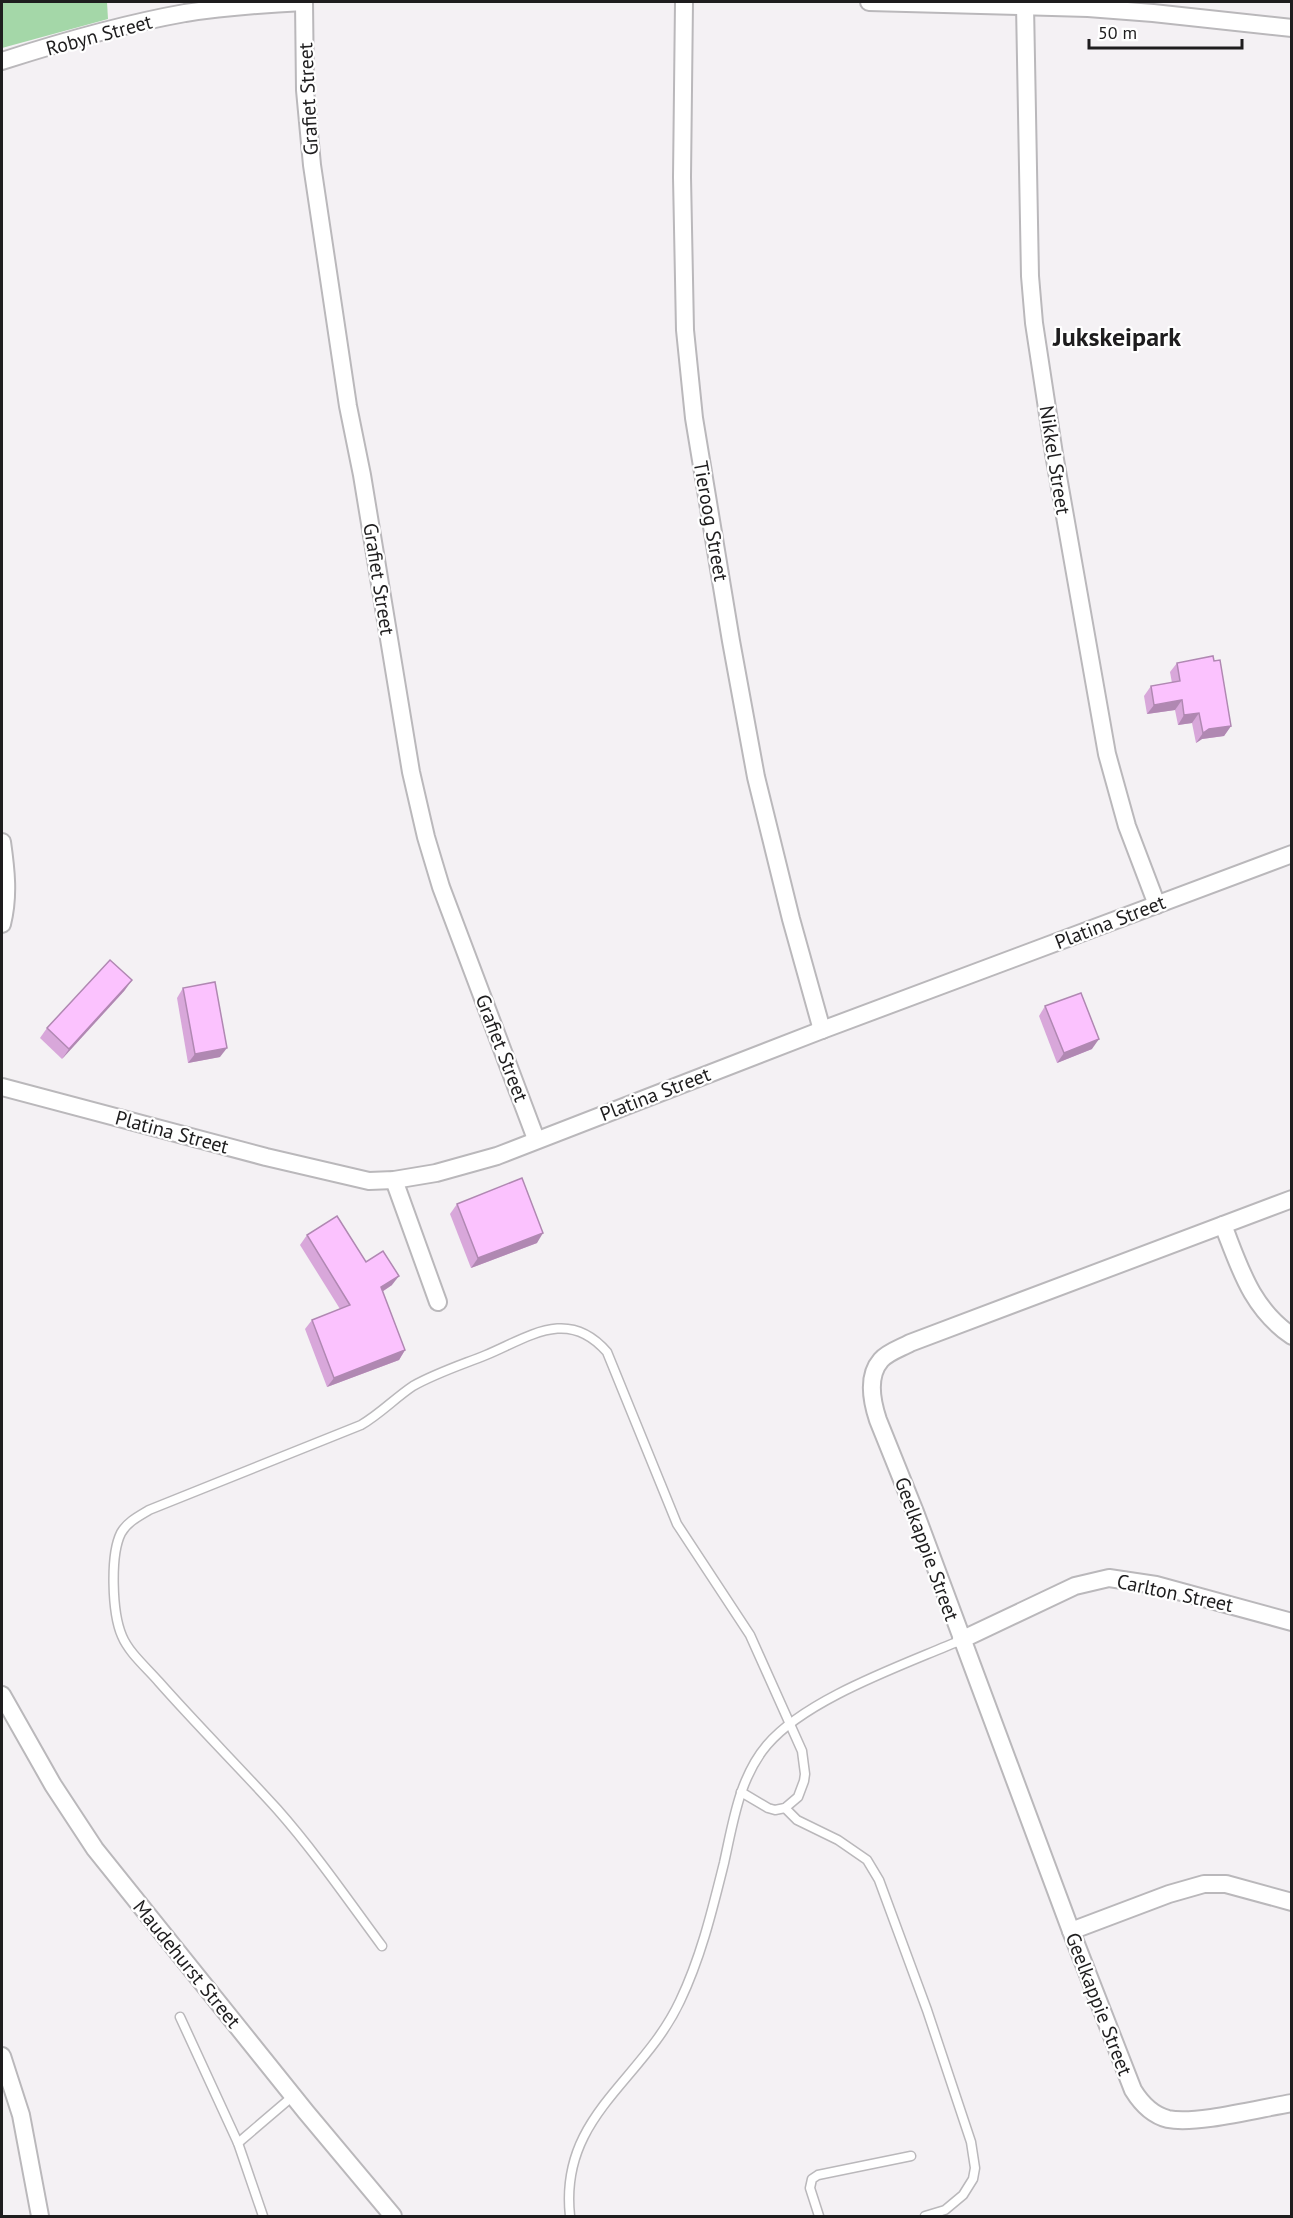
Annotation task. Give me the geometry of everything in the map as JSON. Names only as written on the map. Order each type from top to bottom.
[{"type":"street","name":"Robyn Street","points":[[2,61],[135,24],[183,14],[231,7],[304,2]]},
{"type":"street","name":"Grafiet Street","points":[[304,2],[305,99],[313,174],[348,406],[362,475],[413,783],[441,886],[536,1139]]},
{"type":"street","name":"Tieroog Street","points":[[684,2],[682,177],[685,306],[694,417],[756,777],[774,855],[822,1030]]},
{"type":"street","points":[[869,2],[1025,5],[1153,13],[1292,28]]},
{"type":"street","name":"Nikkel Street","points":[[1025,5],[1029,252],[1034,323],[1058,477],[1107,754],[1127,826],[1157,905]]},
{"type":"street","points":[[2,842],[7,902],[2,924]]},
{"type":"street","name":"Platina Street","points":[[2,1087],[266,1157],[369,1181],[394,1180],[436,1173],[487,1159],[822,1030],[1292,854]]},
{"type":"street","points":[[394,1180],[438,1302]]},
{"type":"street","name":"Geelkappie Street","points":[[1292,1199],[910,1343],[882,1359],[872,1385],[873,1406],[1132,2090],[1150,2111],[1167,2118],[1185,2121],[1292,2103]]},
{"type":"street","points":[[1223,1225],[1253,1297],[1262,1310],[1292,1336]]},
{"type":"street","name":"Carlton Street","points":[[961,1640],[1075,1586],[1109,1578],[1156,1585],[1292,1622]]},
{"type":"street","name":"Maudehurst Street","points":[[2,1695],[53,1785],[95,1849],[393,2217]]},
{"type":"street","points":[[1071,1931],[1169,1894],[1204,1884],[1226,1884],[1292,1902]]},
{"type":"street","points":[[2,2056],[21,2115],[40,2217]]},
{"type":"lane","points":[[382,1946],[277,1809],[200,1729],[122,1637],[116,1607],[116,1548],[122,1531],[136,1517],[361,1425],[426,1379],[531,1334],[558,1328],[583,1332],[598,1342],[607,1352],[677,1524],[750,1635],[802,1751],[806,1774],[798,1797],[785,1808],[776,1810],[768,1808],[741,1792]]},
{"type":"lane","points":[[570,2217],[568,2196],[571,2169],[581,2140],[603,2106],[658,2040],[693,1974],[710,1920],[741,1792],[752,1766],[762,1752],[789,1725],[823,1701],[961,1640]]},
{"type":"lane","points":[[785,1808],[803,1824],[850,1847],[867,1860],[879,1880],[927,2010],[971,2142],[975,2168],[973,2179],[963,2195],[945,2210],[925,2217]]},
{"type":"lane","points":[[180,2017],[238,2143],[263,2217]]},
{"type":"lane","points":[[238,2143],[294,2096]]},
{"type":"lane","points":[[819,2217],[810,2188],[812,2179],[818,2175],[910,2156]]},
{"type":"green space","points":[[2,2],[107,2],[108,19],[2,48]]},
{"type":"building","points":[[1213,656],[1214,661],[1220,660],[1231,726],[1209,729],[1203,733],[1199,713],[1184,715],[1182,700],[1154,705],[1151,686],[1180,681],[1177,663]]},
{"type":"building","points":[[110,960],[132,980],[69,1049],[47,1028]]},
{"type":"building","points":[[215,982],[227,1048],[195,1054],[183,988]]},
{"type":"building","points":[[1081,993],[1099,1039],[1064,1053],[1045,1006]]},
{"type":"building","points":[[522,1178],[543,1233],[478,1258],[457,1204]]},
{"type":"building","points":[[337,1216],[366,1262],[383,1251],[399,1276],[381,1287],[405,1350],[334,1378],[312,1320],[350,1305],[307,1235]]},
{"type":"district","name":"Jukskeipark","points":[[1117,337]]}]
